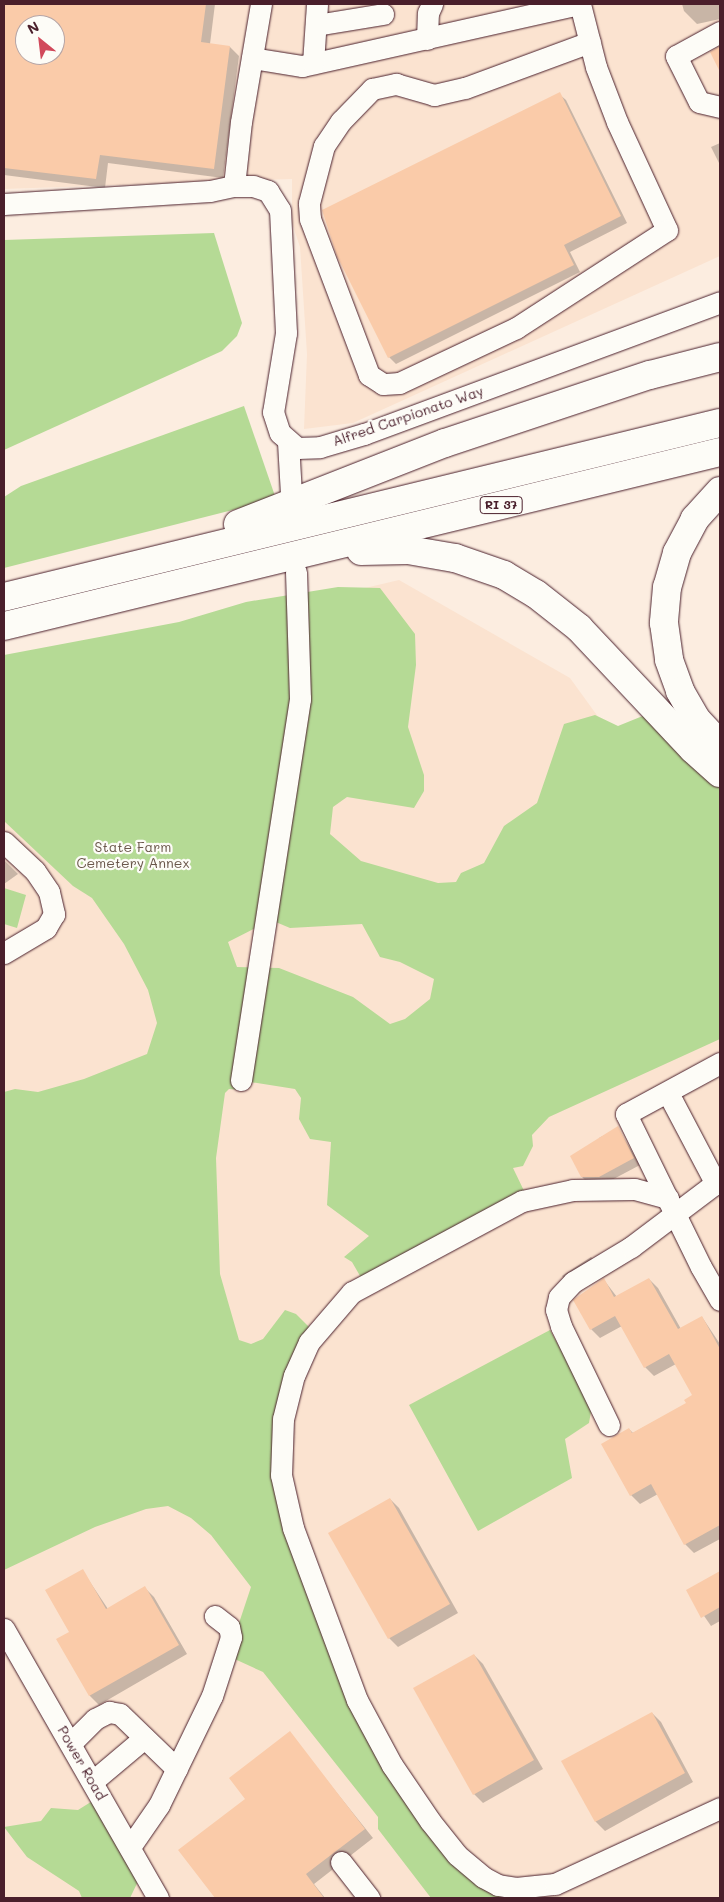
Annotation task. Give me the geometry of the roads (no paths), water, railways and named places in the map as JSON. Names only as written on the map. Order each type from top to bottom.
[{"type":"highway","points":[[64,582],[251,520],[445,443],[650,376],[720,357]]},
{"type":"highway","name":"RI 37","points":[[4,597],[720,423]]},
{"type":"highway","name":"RI 37","points":[[4,626],[289,565],[720,452]]},
{"type":"highway","points":[[720,490],[695,519],[677,553],[667,587],[664,623],[669,660],[680,691],[696,719],[720,745]]},
{"type":"highway","points":[[289,565],[378,550],[416,551],[455,558],[504,575],[564,615],[693,748],[720,772]]},
{"type":"street","points":[[234,186],[252,58],[262,4]]},
{"type":"street","points":[[314,63],[317,4]]},
{"type":"street","points":[[427,39],[428,13],[432,4]]},
{"type":"street","points":[[252,58],[302,66],[427,39],[505,12],[543,10],[580,4],[590,42],[617,122],[667,230],[516,328],[399,383],[383,384],[369,375],[310,219],[309,203],[316,175],[330,137],[341,121],[372,88],[396,84],[434,95],[465,88],[590,42]]},
{"type":"street","points":[[316,25],[382,9],[388,47]]},
{"type":"street","points":[[720,32],[676,56],[699,102],[720,107]]},
{"type":"street","points":[[4,204],[210,191],[234,186],[252,186],[268,191],[280,210],[286,333],[274,412],[277,427],[288,442],[291,494]]},
{"type":"street","name":"Alfred Carpionato Way","points":[[288,442],[307,448],[356,437],[720,302]]},
{"type":"street","points":[[241,1080],[300,699],[289,565]]},
{"type":"street","points":[[4,842],[35,871],[49,892],[54,914],[46,928],[4,953]]},
{"type":"street","points":[[720,1063],[668,1093],[626,1114],[720,1300]]},
{"type":"street","points":[[609,1425],[561,1326],[556,1310],[559,1297],[573,1282],[631,1247],[672,1206],[718,1182],[668,1093]]},
{"type":"street","points":[[672,1206],[634,1189],[573,1190],[522,1201],[352,1292],[309,1342],[294,1375],[283,1419],[281,1475],[292,1528],[356,1700],[392,1765],[430,1821],[457,1855],[483,1877],[498,1885],[516,1888],[555,1884],[720,1808]]},
{"type":"street","points":[[130,1847],[159,1806],[212,1696],[231,1638],[229,1627],[215,1616]]},
{"type":"street","name":"Power Road","points":[[4,1629],[93,1780],[158,1898]]},
{"type":"street","points":[[71,1743],[95,1719],[109,1712],[120,1714],[177,1769]]},
{"type":"street","points":[[93,1780],[144,1738]]},
{"type":"street","points":[[341,1862],[369,1898]]},
{"type":"park label","name":"State Farm Cemetery Annex","points":[[133,856]]}]
